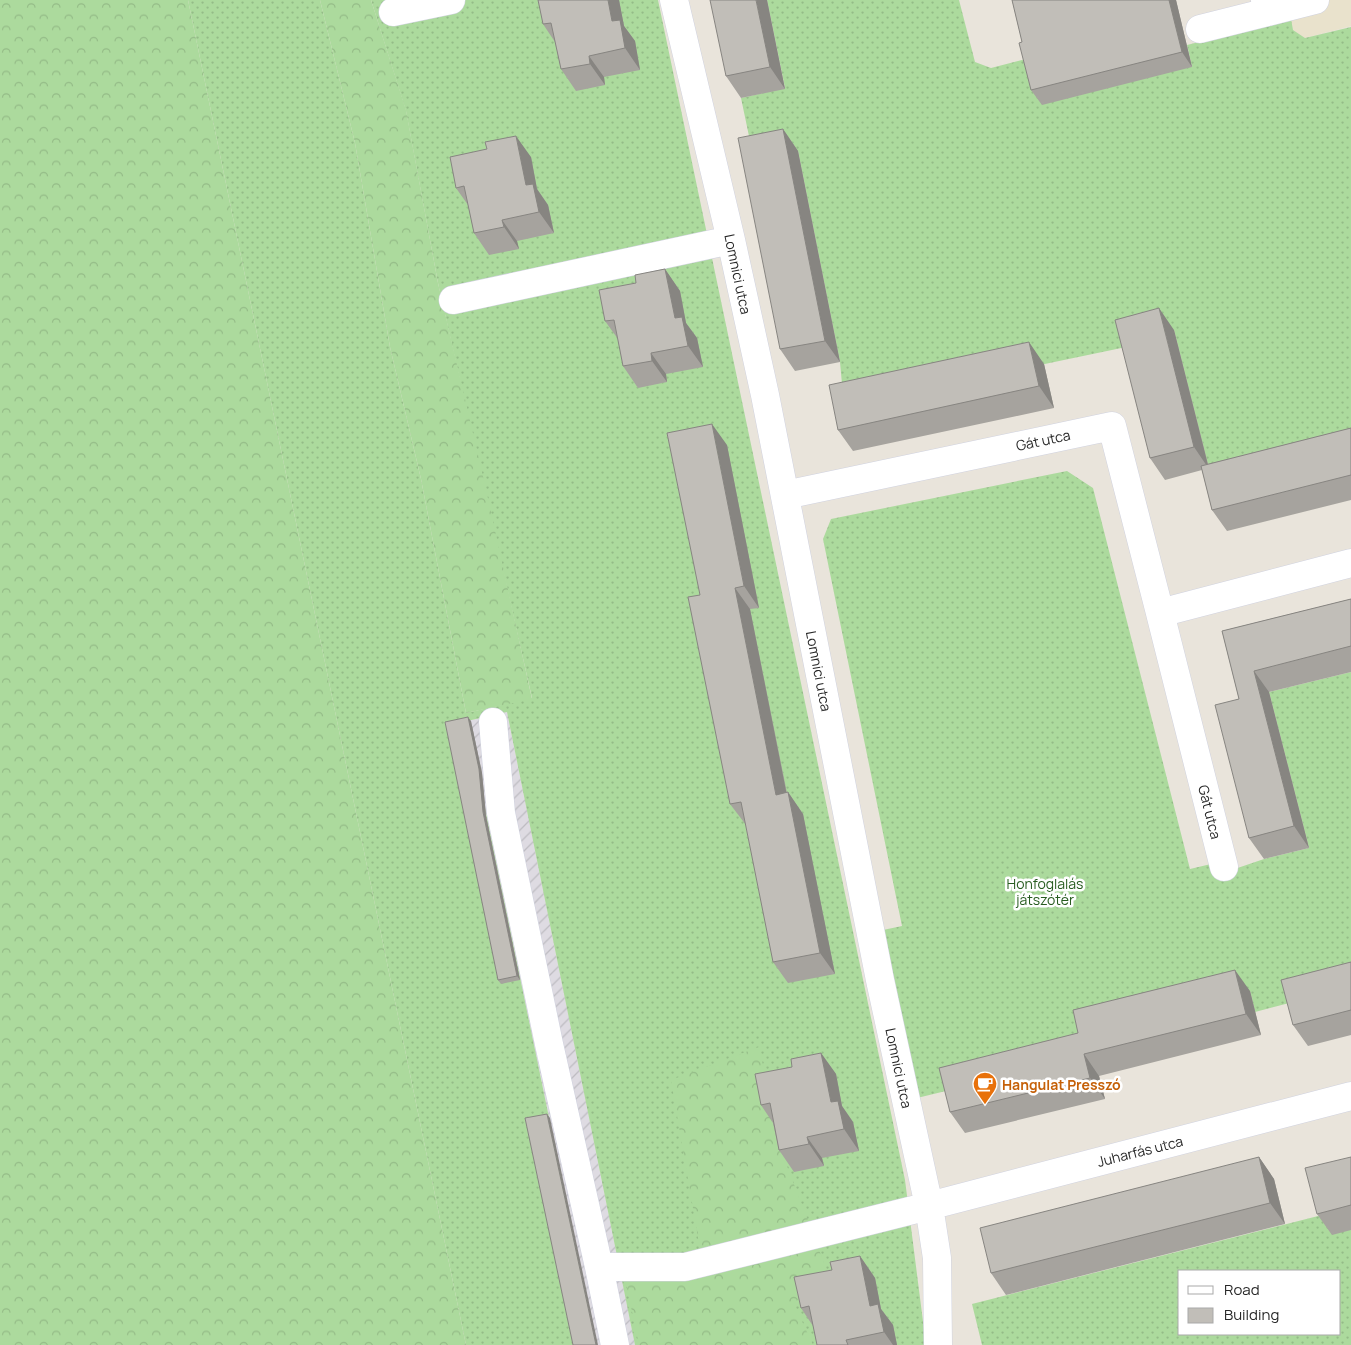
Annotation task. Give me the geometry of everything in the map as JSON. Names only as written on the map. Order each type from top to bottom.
[{"type":"street","points":[[393,12],[451,0]]},
{"type":"street","name":"Lomnici utca","points":[[674,0],[731,240],[785,495],[876,957],[929,1206],[937,1258],[938,1345]]},
{"type":"street","points":[[1200,29],[1267,6],[1315,0]]},
{"type":"street","points":[[452,300],[731,240]]},
{"type":"street","name":"Gát utca","points":[[785,495],[1112,426],[1224,867]]},
{"type":"street","points":[[1160,613],[1351,563]]},
{"type":"street","points":[[493,722],[501,813],[549,1044],[599,1267],[614,1345]]},
{"type":"street","name":"Juharfás utca","points":[[599,1267],[685,1267],[929,1206],[1351,1096]]},
{"type":"shaded area","points":[[1286,0],[1351,0],[1351,26],[1305,38],[1293,30]]},
{"type":"shaded area","points":[[507,712],[635,1345],[596,1345],[467,721]]},
{"type":"green space","points":[[0,0],[188,0],[466,1345],[0,1345]]},
{"type":"green space","points":[[188,0],[320,0],[355,143],[390,347],[421,479],[466,713],[532,698],[438,283],[406,111],[371,0],[658,0],[905,1180],[926,1345],[635,1345],[507,712],[467,721],[596,1345],[466,1345]]},
{"type":"green space","points":[[320,0],[371,0],[406,110],[438,283],[532,699],[466,713],[421,479],[390,347],[355,143]]},
{"type":"green space","points":[[767,0],[959,0],[975,62],[991,68],[1030,58],[1192,67],[1187,45],[1291,19],[1293,30],[1305,38],[1351,27],[1351,454],[1209,469],[1174,330],[1131,346],[844,406],[840,362],[798,151],[754,160],[741,98],[785,88]]},
{"type":"green space","name":"Honfoglalás játszótér","points":[[1067,471],[1093,488],[1190,869],[1211,864],[1214,876],[1264,859],[1309,848],[1269,692],[1351,672],[1351,987],[1255,1012],[1250,991],[1094,1055],[917,1098],[883,930],[902,926],[823,539],[831,519]]},
{"type":"green space","points":[[759,1047],[782,1153],[826,1268],[794,1304],[813,1345],[639,1345],[626,1283],[700,1249],[671,1080]]},
{"type":"green space","points":[[1326,1214],[1351,1230],[1351,1345],[982,1345],[972,1304]]},
{"type":"building","points":[[538,0],[608,0],[612,21],[620,20],[625,48],[589,56],[590,64],[561,69],[551,23],[543,24]]},
{"type":"building","points":[[710,0],[756,0],[770,67],[726,76]]},
{"type":"building","points":[[1012,0],[1169,0],[1182,52],[1031,90],[1019,43],[1022,42]]},
{"type":"building","points":[[783,129],[825,341],[780,349],[738,138]]},
{"type":"building","points":[[516,136],[526,185],[533,184],[539,212],[502,220],[504,227],[474,233],[464,186],[456,188],[450,157],[487,149],[485,142]]},
{"type":"building","points":[[665,269],[675,318],[682,317],[688,346],[651,353],[652,361],[623,366],[614,320],[605,321],[599,290],[636,283],[635,275]]},
{"type":"building","points":[[1159,308],[1194,447],[1150,458],[1115,320]]},
{"type":"building","points":[[1029,342],[1039,386],[838,430],[829,385]]},
{"type":"building","points":[[712,424],[744,586],[735,588],[776,795],[788,792],[820,953],[773,962],[741,802],[730,804],[688,597],[700,595],[667,433]]},
{"type":"building","points":[[1351,428],[1351,475],[1212,510],[1201,466]]},
{"type":"building","points":[[1351,599],[1351,646],[1254,671],[1294,826],[1249,838],[1215,705],[1239,699],[1222,631]]},
{"type":"building","points":[[468,717],[479,769],[483,812],[517,976],[498,980],[445,722]]},
{"type":"building","points":[[1351,962],[1351,1010],[1293,1025],[1281,980]]},
{"type":"building","points":[[1235,970],[1246,1014],[1084,1054],[1090,1078],[950,1112],[939,1068],[1078,1033],[1073,1010]]},
{"type":"building","points":[[821,1053],[831,1102],[838,1101],[844,1129],[807,1137],[809,1144],[779,1150],[770,1103],[761,1105],[755,1074],[792,1067],[791,1059]]},
{"type":"building","points":[[547,1114],[596,1345],[573,1345],[525,1118]]},
{"type":"building","points":[[1259,1157],[1270,1203],[991,1273],[980,1228]]},
{"type":"building","points":[[1351,1157],[1351,1205],[1317,1214],[1305,1168]]},
{"type":"building","points":[[860,1256],[870,1306],[878,1304],[884,1332],[846,1340],[848,1345],[817,1345],[809,1306],[801,1308],[794,1277],[832,1270],[830,1262]]},
{"type":"place","name":"Hangulat Presszó","points":[[985,1105]]}]
